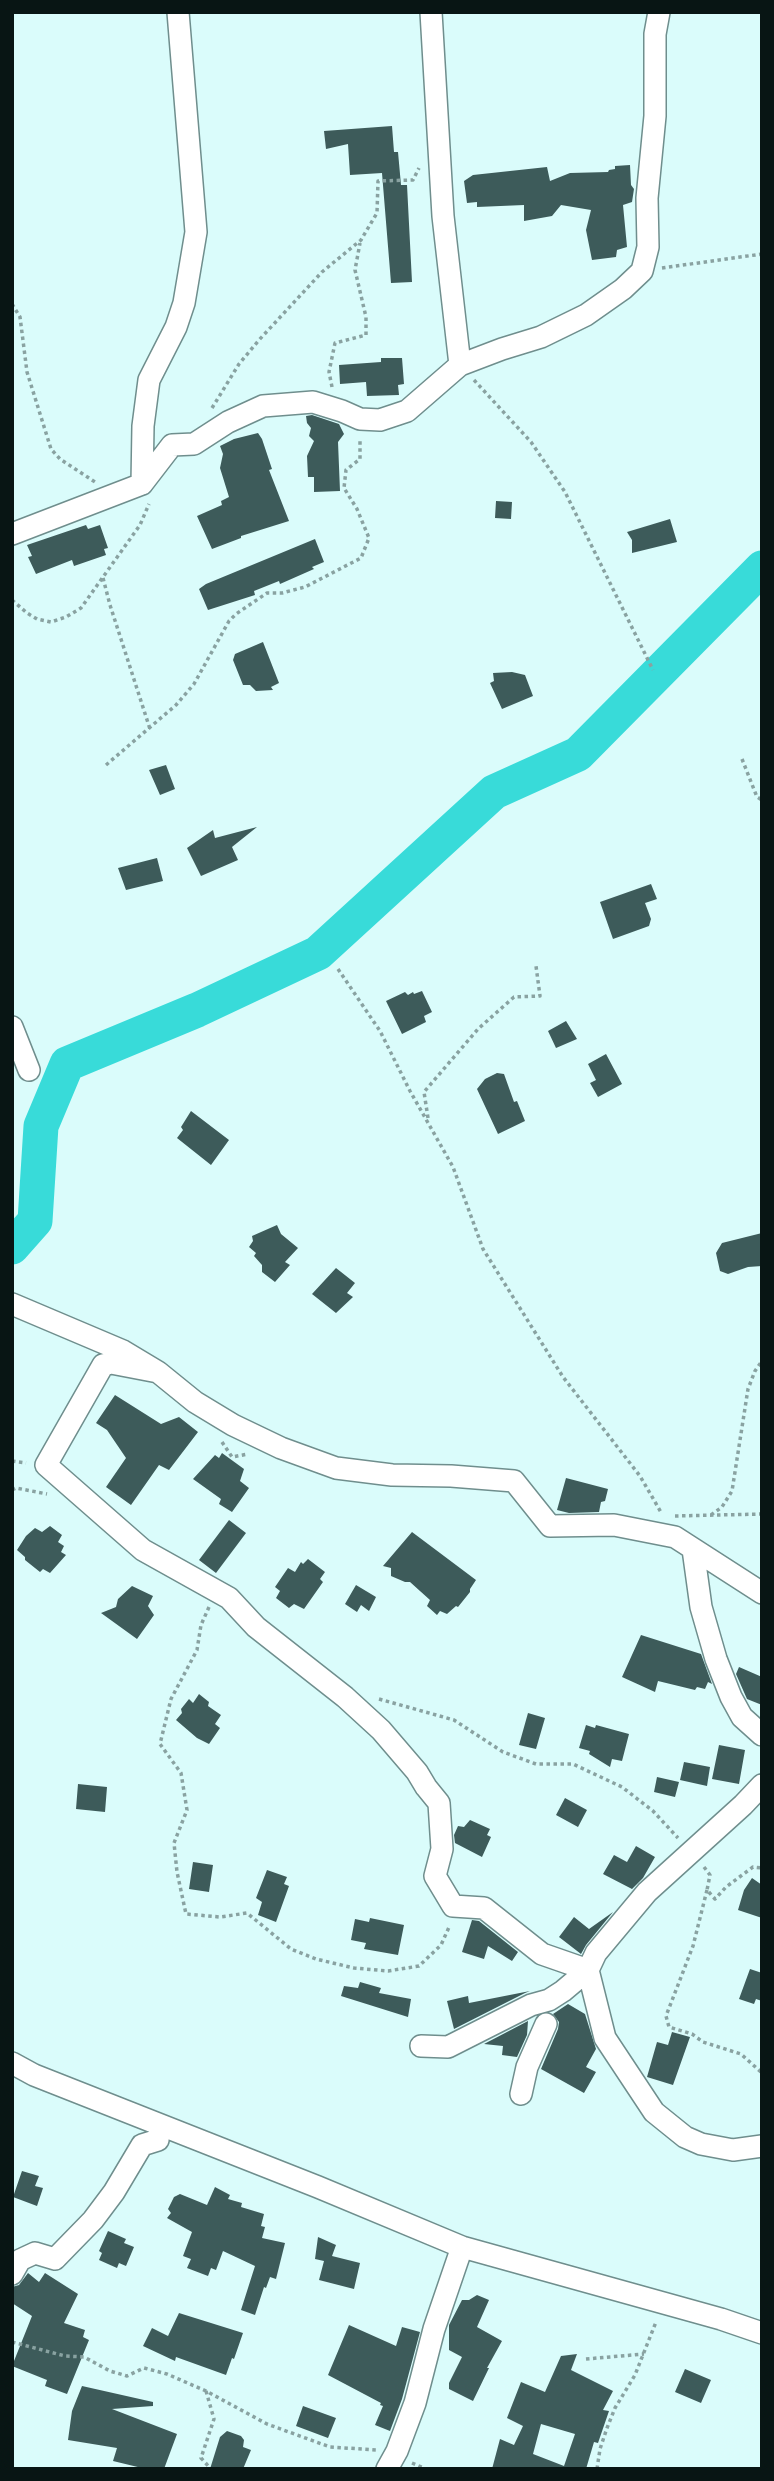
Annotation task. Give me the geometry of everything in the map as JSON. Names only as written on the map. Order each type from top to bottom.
[{"type":"street","points":[[146,493],[143,426],[149,380],[176,327],[184,303],[196,232],[178,12]]},
{"type":"street","points":[[431,12],[443,215],[460,365]]},
{"type":"street","points":[[146,493],[172,445],[194,444],[228,422],[262,406],[313,402],[351,415],[380,420],[407,411],[460,365],[541,337],[586,315],[623,289],[642,271],[648,247],[647,198],[655,116],[655,34],[659,12]]},
{"type":"street","points":[[12,534],[114,494],[146,493]]},
{"type":"street","points":[[12,1027],[29,1070]]},
{"type":"street","points":[[12,1304],[123,1351],[158,1372],[195,1402],[233,1425],[281,1448],[336,1468],[392,1475],[514,1481],[550,1525],[614,1524],[684,1543],[762,1593]]},
{"type":"street","points":[[158,1372],[111,1363],[103,1365],[46,1465],[143,1550],[229,1598],[256,1627],[345,1697],[381,1730],[439,1803],[442,1849],[435,1876],[453,1906],[484,1908],[542,1954],[588,1970]]},
{"type":"street","points":[[684,1543],[716,1659],[731,1697],[743,1717],[762,1735]]},
{"type":"street","points":[[421,2046],[448,2047],[531,2006],[549,2000],[588,1970],[596,1953],[647,1892],[762,1785]]},
{"type":"street","points":[[588,1970],[605,2038],[654,2112],[685,2137],[701,2144],[733,2150],[762,2146]]},
{"type":"street","points":[[521,2094],[527,2067],[546,2024]]},
{"type":"street","points":[[12,2063],[34,2075],[462,2247],[721,2319],[762,2333]]},
{"type":"street","points":[[12,2077],[34,2075]]},
{"type":"street","points":[[12,2274],[20,2260],[35,2253],[55,2259],[93,2220],[114,2192],[142,2145],[158,2140]]},
{"type":"street","points":[[392,2460],[415,2403],[434,2329],[462,2247]]},
{"type":"path","points":[[106,765],[176,705],[194,684],[229,621],[236,614],[267,593],[282,593],[305,587],[361,558],[369,538],[358,509],[344,488],[346,470],[360,459],[351,415],[333,394],[329,372],[335,343],[366,335],[366,317],[355,270],[361,240],[377,213],[378,181],[413,180],[423,158]]},
{"type":"path","points":[[209,416],[224,386],[259,340],[322,272],[361,240]]},
{"type":"path","points":[[642,271],[762,254]]},
{"type":"path","points":[[12,304],[20,317],[27,372],[51,449],[60,459],[114,494]]},
{"type":"path","points":[[460,365],[531,442],[565,492],[653,670]]},
{"type":"path","points":[[12,600],[37,619],[51,622],[81,608],[140,525],[146,493]]},
{"type":"path","points":[[103,575],[105,589],[150,729]]},
{"type":"path","points":[[742,760],[757,797],[762,800]]},
{"type":"path","points":[[429,1123],[424,1092],[496,1011],[514,997],[540,996],[536,966]]},
{"type":"path","points":[[338,969],[380,1031],[453,1167],[483,1249],[563,1377],[640,1476],[684,1543]]},
{"type":"path","points":[[711,1515],[722,1507],[732,1491],[748,1389],[762,1361]]},
{"type":"path","points":[[675,1516],[762,1514]]},
{"type":"path","points":[[215,1592],[201,1625],[197,1650],[171,1699],[160,1744],[181,1773],[187,1810],[174,1843],[186,1914],[220,1917],[247,1913],[291,1949],[316,1959],[354,1968],[388,1971],[419,1966],[442,1945],[454,1913],[453,1906]]},
{"type":"path","points":[[345,1697],[385,1700],[454,1720],[503,1752],[536,1764],[573,1764],[622,1787],[653,1811],[710,1875],[693,1946],[666,2015],[669,2027],[692,2034],[703,2042],[741,2054],[762,2073]]},
{"type":"path","points":[[707,1890],[715,1899],[753,1867],[762,1868]]},
{"type":"path","points":[[597,2469],[607,2428],[644,2354],[663,2304]]},
{"type":"path","points":[[12,2342],[65,2356],[85,2357],[110,2371],[127,2376],[144,2368],[167,2374],[206,2391],[267,2424],[330,2447],[426,2469]]},
{"type":"path","points":[[586,2359],[644,2354]]},
{"type":"path","points":[[206,2391],[214,2419],[201,2458],[211,2469]]},
{"type":"building","points":[[392,126],[401,185],[407,185],[412,282],[391,283],[382,173],[350,175],[348,144],[326,149],[324,131]]},
{"type":"building","points":[[630,165],[631,185],[634,189],[632,202],[623,205],[627,247],[617,250],[616,257],[592,260],[586,230],[591,210],[561,205],[552,216],[524,221],[524,205],[477,207],[477,202],[467,203],[464,181],[473,175],[547,167],[550,181],[570,173],[608,172],[615,169],[615,166]]},
{"type":"building","points":[[381,358],[402,358],[404,384],[398,385],[399,395],[367,396],[366,382],[340,384],[339,365],[381,362]]},
{"type":"building","points":[[312,415],[339,424],[344,434],[338,442],[340,491],[314,492],[314,477],[308,477],[307,456],[314,441],[309,436],[311,428],[306,416]]},
{"type":"building","points":[[258,433],[289,521],[241,536],[212,549],[197,516],[222,505],[221,501],[229,497],[220,468],[223,454],[220,446]]},
{"type":"building","points":[[496,501],[512,502],[511,519],[495,518]]},
{"type":"building","points":[[670,519],[677,542],[632,553],[632,540],[627,532]]},
{"type":"building","points":[[86,525],[88,529],[100,525],[108,548],[104,549],[106,555],[74,566],[72,560],[36,574],[28,557],[32,556],[27,545]]},
{"type":"building","points":[[315,539],[324,562],[312,567],[314,569],[280,584],[279,581],[254,591],[255,595],[208,610],[199,589],[206,584]]},
{"type":"building","points":[[263,642],[279,683],[271,687],[273,690],[256,691],[250,685],[243,685],[233,660],[235,654]]},
{"type":"building","points":[[512,672],[525,675],[533,696],[502,709],[490,683],[494,681],[493,673]]},
{"type":"building","points":[[166,765],[175,789],[160,795],[149,770]]},
{"type":"building","points":[[257,827],[232,847],[238,860],[201,876],[187,848],[213,830],[215,838]]},
{"type":"building","points":[[157,858],[163,881],[126,890],[118,868]]},
{"type":"building","points":[[651,884],[657,899],[645,903],[651,919],[649,926],[613,939],[600,902]]},
{"type":"building","points":[[422,991],[432,1012],[424,1016],[426,1022],[402,1034],[386,1001],[405,992],[408,995]]},
{"type":"building","points":[[566,1021],[577,1039],[556,1048],[548,1031]]},
{"type":"building","points":[[606,1054],[622,1084],[598,1097],[590,1083],[596,1080],[588,1064]]},
{"type":"building","points":[[497,1073],[504,1074],[514,1102],[517,1101],[525,1121],[498,1134],[477,1089],[485,1079]]},
{"type":"building","points":[[191,1111],[229,1140],[211,1165],[177,1138]]},
{"type":"building","points":[[277,1225],[281,1234],[298,1248],[285,1262],[290,1265],[275,1282],[262,1272],[262,1265],[254,1256],[256,1253],[249,1247],[253,1241],[252,1236]]},
{"type":"building","points":[[762,1233],[762,1266],[748,1267],[728,1274],[720,1271],[716,1253],[722,1243]]},
{"type":"building","points":[[336,1268],[355,1283],[347,1293],[353,1297],[336,1313],[312,1294]]},
{"type":"building","points":[[115,1395],[161,1424],[179,1417],[198,1432],[169,1470],[159,1465],[131,1505],[106,1487],[126,1458],[107,1430],[96,1423]]},
{"type":"building","points":[[222,1453],[244,1469],[240,1481],[249,1488],[232,1512],[219,1504],[221,1499],[193,1479],[215,1455],[219,1458]]},
{"type":"building","points":[[566,1478],[608,1489],[599,1512],[569,1513],[557,1510]]},
{"type":"building","points":[[229,1520],[246,1533],[216,1573],[199,1560]]},
{"type":"building","points":[[50,1526],[62,1535],[58,1542],[64,1546],[61,1552],[66,1555],[50,1573],[43,1569],[40,1572],[17,1550],[35,1528],[42,1532]]},
{"type":"building","points":[[412,1532],[476,1580],[458,1607],[447,1614],[440,1611],[437,1615],[427,1606],[430,1600],[410,1582],[391,1576],[391,1568],[383,1566]]},
{"type":"building","points":[[308,1559],[325,1572],[320,1579],[323,1582],[304,1609],[294,1604],[289,1608],[276,1598],[280,1591],[275,1587],[288,1568],[295,1572],[301,1562],[303,1564]]},
{"type":"building","points":[[356,1585],[376,1597],[369,1611],[361,1605],[357,1612],[345,1604]]},
{"type":"building","points":[[132,1586],[153,1596],[148,1606],[154,1615],[137,1639],[101,1613],[116,1607],[118,1599]]},
{"type":"building","points":[[641,1635],[701,1654],[712,1684],[708,1682],[705,1689],[697,1687],[695,1690],[658,1681],[655,1692],[622,1677]]},
{"type":"building","points":[[739,1667],[762,1677],[762,1705],[747,1699],[736,1674]]},
{"type":"building","points":[[199,1694],[209,1702],[208,1706],[221,1715],[215,1724],[220,1728],[209,1744],[197,1738],[176,1720],[189,1699],[193,1703]]},
{"type":"building","points":[[528,1713],[545,1718],[536,1749],[519,1745]]},
{"type":"building","points":[[586,1725],[629,1734],[622,1761],[612,1759],[610,1767],[589,1754],[590,1751],[579,1748]]},
{"type":"building","points":[[719,1745],[745,1750],[739,1784],[712,1779]]},
{"type":"building","points":[[684,1762],[710,1767],[707,1786],[680,1780]]},
{"type":"building","points":[[657,1777],[679,1782],[675,1797],[654,1792]]},
{"type":"building","points":[[78,1784],[107,1787],[105,1812],[76,1809]]},
{"type":"building","points":[[565,1798],[587,1810],[578,1827],[556,1815]]},
{"type":"building","points":[[470,1820],[490,1829],[487,1835],[491,1837],[482,1857],[455,1843],[454,1835],[458,1826],[464,1827]]},
{"type":"building","points":[[636,1846],[655,1857],[643,1878],[632,1889],[603,1874],[614,1855],[627,1862]]},
{"type":"building","points":[[193,1862],[213,1865],[209,1892],[189,1889]]},
{"type":"building","points":[[267,1870],[287,1877],[284,1884],[289,1886],[276,1922],[258,1915],[262,1902],[256,1898]]},
{"type":"building","points":[[752,1878],[762,1885],[762,1918],[738,1910],[744,1890]]},
{"type":"building","points":[[613,1912],[581,1954],[559,1937],[574,1917],[589,1929]]},
{"type":"building","points":[[370,1918],[404,1925],[398,1955],[364,1949],[366,1943],[351,1940],[355,1919],[369,1922]]},
{"type":"building","points":[[472,1920],[479,1921],[518,1952],[512,1961],[488,1946],[484,1959],[462,1952]]},
{"type":"building","points":[[750,1969],[762,1973],[762,2001],[756,1999],[754,2004],[739,1999]]},
{"type":"building","points":[[360,1982],[381,1988],[379,1993],[411,1999],[408,2017],[341,1996],[344,1986],[358,1988]]},
{"type":"building","points":[[530,1991],[454,2029],[447,2001],[468,1996],[469,2003]]},
{"type":"building","points":[[568,2004],[585,2014],[596,2049],[586,2067],[596,2072],[584,2093],[541,2069],[558,2029],[559,2022],[553,2014]]},
{"type":"building","points":[[528,2021],[527,2035],[517,2057],[502,2055],[503,2046],[484,2044]]},
{"type":"building","points":[[672,2032],[690,2037],[673,2085],[647,2077],[657,2042],[668,2045]]},
{"type":"building","points":[[22,2171],[39,2176],[35,2186],[43,2188],[37,2206],[13,2197]]},
{"type":"building","points":[[215,2187],[230,2195],[228,2199],[242,2203],[241,2207],[264,2214],[262,2238],[285,2243],[276,2279],[270,2277],[266,2288],[264,2287],[255,2315],[241,2310],[255,2266],[223,2251],[216,2270],[211,2268],[208,2276],[187,2268],[191,2259],[183,2256],[192,2232],[167,2218],[171,2213],[168,2209],[174,2197],[180,2194],[207,2205]]},
{"type":"building","points":[[108,2231],[126,2239],[124,2243],[134,2247],[126,2266],[119,2263],[117,2268],[99,2260],[102,2253],[99,2251]]},
{"type":"building","points":[[318,2237],[336,2245],[332,2256],[360,2263],[354,2289],[319,2280],[324,2261],[315,2259]]},
{"type":"building","points":[[28,2273],[39,2282],[45,2273],[78,2294],[64,2323],[85,2330],[83,2337],[89,2340],[67,2394],[45,2386],[47,2380],[12,2366],[32,2316],[12,2303],[12,2287],[19,2285]]},
{"type":"building","points":[[477,2295],[489,2300],[477,2327],[502,2341],[473,2401],[449,2389],[449,2383],[462,2357],[449,2350],[449,2325],[462,2300],[469,2300]]},
{"type":"building","points":[[179,2313],[243,2333],[226,2375],[176,2357],[175,2361],[143,2346],[152,2328],[168,2336]]},
{"type":"building","points":[[349,2325],[396,2346],[402,2327],[420,2332],[402,2399],[390,2431],[375,2425],[383,2406],[381,2403],[328,2375]]},
{"type":"building","points":[[577,2354],[571,2370],[613,2391],[603,2410],[609,2411],[598,2443],[594,2442],[586,2469],[492,2469],[500,2439],[514,2445],[523,2426],[507,2418],[521,2382],[545,2392],[561,2356]],"holes":[[[541,2424],[575,2434],[564,2466],[533,2454]]]},
{"type":"building","points":[[685,2369],[711,2380],[701,2403],[675,2392]]},
{"type":"building","points":[[82,2386],[153,2402],[153,2406],[112,2409],[177,2434],[164,2469],[146,2469],[113,2461],[117,2448],[68,2440],[72,2411]]},
{"type":"building","points":[[303,2406],[336,2418],[328,2438],[296,2426]]},
{"type":"building","points":[[227,2431],[241,2436],[244,2440],[243,2447],[251,2450],[243,2469],[210,2469],[220,2437]]},
{"type":"waterway","points":[[12,1247],[35,1221],[41,1126],[67,1064],[197,1010],[318,953],[494,792],[578,754],[762,568]]}]
